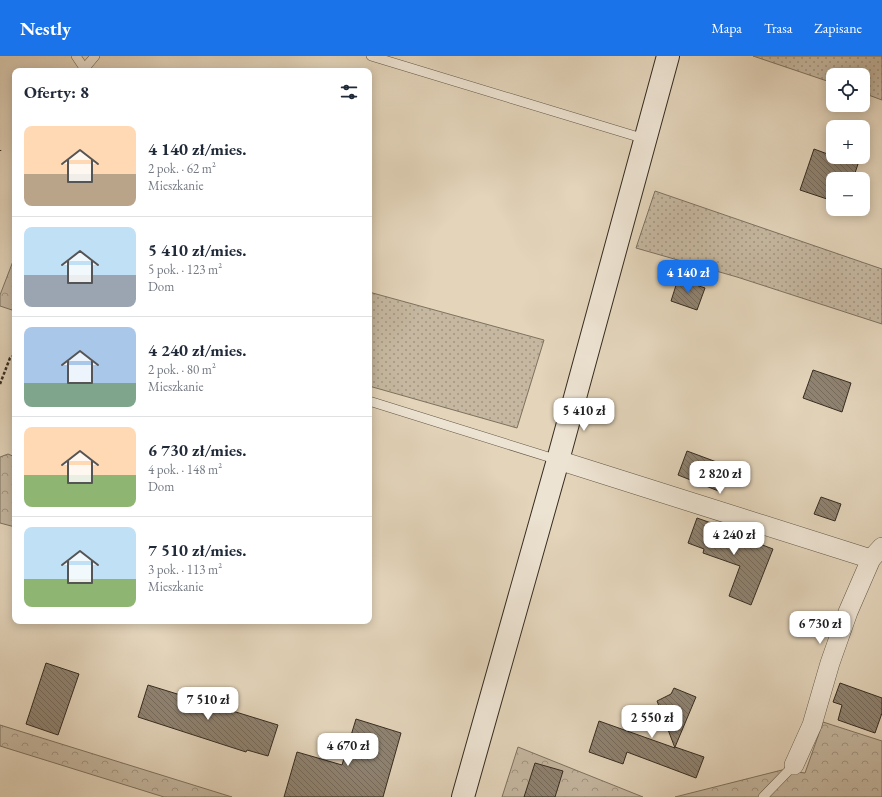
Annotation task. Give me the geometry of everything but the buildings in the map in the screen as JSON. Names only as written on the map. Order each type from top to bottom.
[{"type":"main road","points":[[462,797],[558,460],[668,56]]},
{"type":"street","points":[[558,460],[877,553],[848,612],[830,663],[812,725],[794,765]]},
{"type":"lane","points":[[76,56],[84,68]]},
{"type":"lane","points":[[86,68],[95,56]]},
{"type":"lane","points":[[371,56],[646,140]]},
{"type":"lane","points":[[372,402],[558,460]]},
{"type":"lane","points":[[763,797],[794,765]]},
{"type":"path","points":[[0,384],[10,358],[12,357]]},
{"type":"green space","points":[[753,56],[882,56],[882,100],[870,96],[870,68],[826,68],[826,81]]},
{"type":"green space","points":[[655,191],[882,269],[882,324],[737,277],[636,248]]},
{"type":"green space","points":[[12,264],[12,310],[0,306],[0,295]]},
{"type":"green space","points":[[372,293],[544,340],[517,428],[372,387]]},
{"type":"green space","points":[[8,454],[12,456],[12,526],[0,523],[0,457]]},
{"type":"green space","points":[[823,722],[882,741],[882,797],[675,797],[782,770],[805,773]]},
{"type":"green space","points":[[0,725],[232,797],[164,797],[0,746]]},
{"type":"green space","points":[[518,747],[643,797],[502,797]]}]
